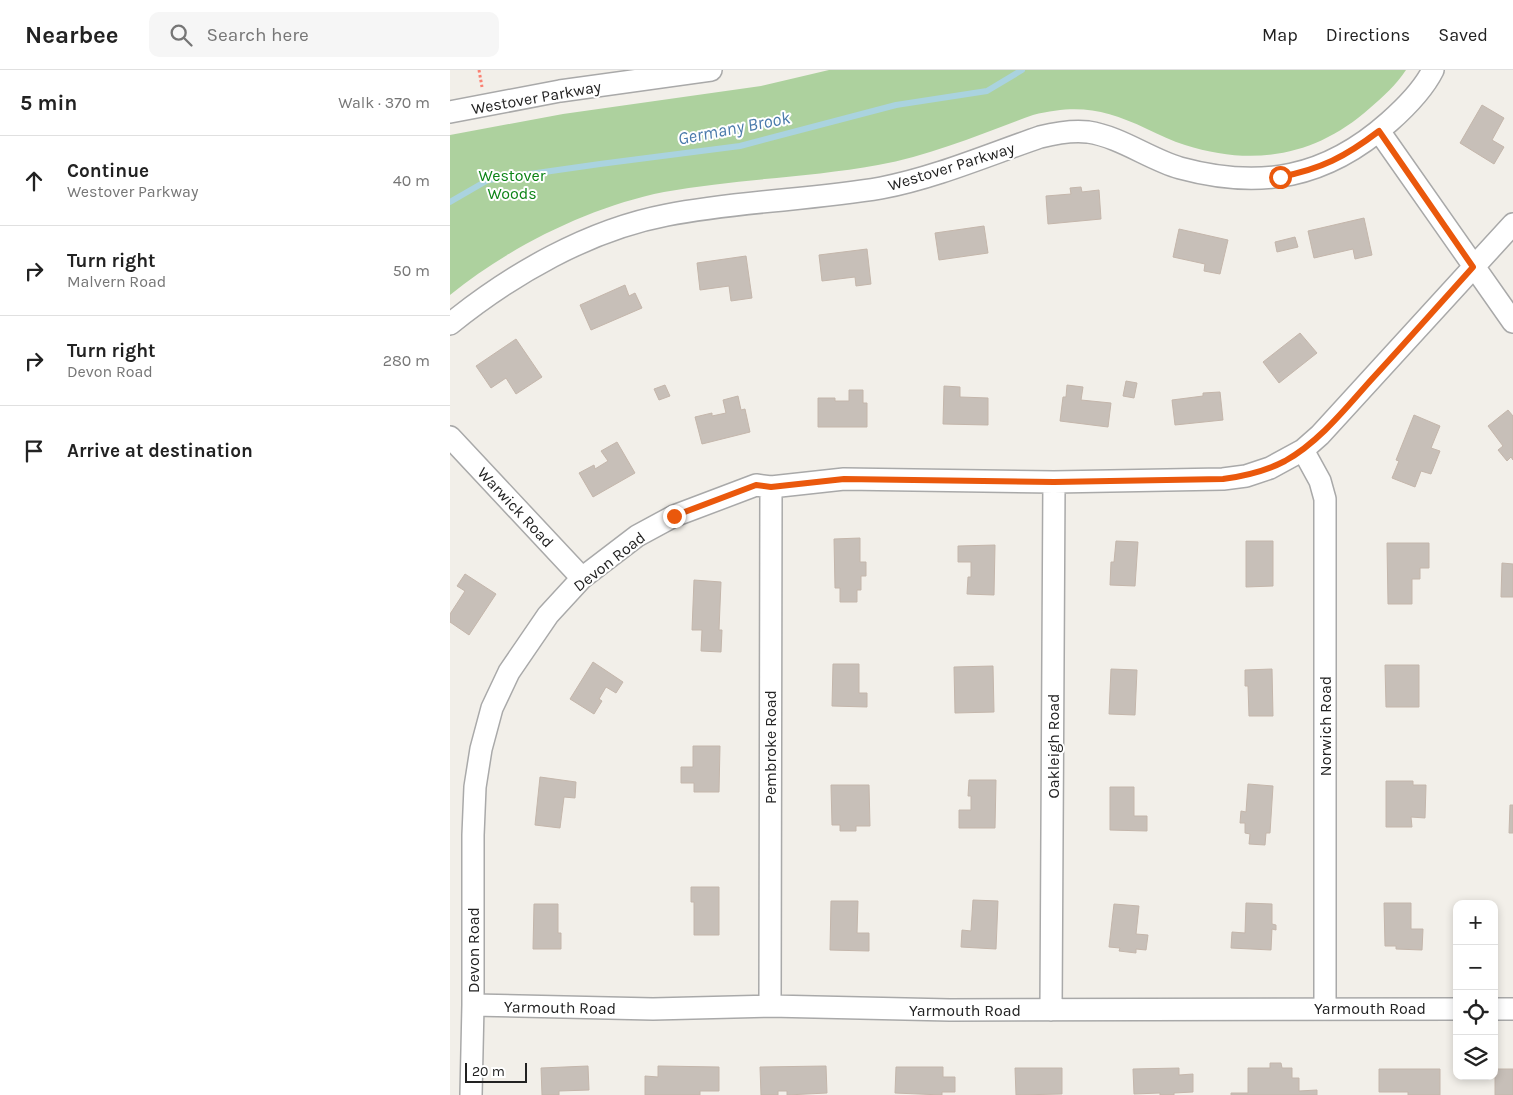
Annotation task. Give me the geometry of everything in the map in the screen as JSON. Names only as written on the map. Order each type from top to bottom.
[{"type":"street","name":"Westover Parkway","points":[[450,112],[560,91],[711,70]]},
{"type":"street","name":"Westover Parkway","points":[[450,324],[493,291],[540,263],[589,239],[640,221],[693,210],[857,192],[889,186],[924,177],[1040,137],[1058,133],[1088,132],[1102,135],[1178,167],[1218,176],[1280,177],[1320,167],[1341,157],[1379,131],[1408,104],[1433,70]]},
{"type":"street","points":[[1379,131],[1513,322]]},
{"type":"street","name":"Devon Road","points":[[472,1095],[473,835],[475,787],[481,749],[492,708],[509,672],[548,615],[582,578],[637,536],[674,516],[756,485],[771,487],[844,479],[1054,482],[1223,479],[1246,476],[1270,468],[1303,450],[1339,416],[1513,224]]},
{"type":"street","name":"Warwick Road","points":[[450,437],[582,578]]},
{"type":"street","name":"Norwich Road","points":[[1303,450],[1320,481],[1325,499],[1326,1008]]},
{"type":"street","name":"Oakleigh Road","points":[[1051,1010],[1054,482]]},
{"type":"street","name":"Pembroke Road","points":[[770,1006],[771,487]]},
{"type":"street","name":"Yarmouth Road","points":[[473,1005],[653,1009],[770,1006],[950,1010],[1453,1009]]},
{"type":"street","points":[[1498,1009],[1513,1009]]},
{"type":"green space","name":"Westover Woods","points":[[829,70],[1406,70],[1384,95],[1349,124],[1328,137],[1306,147],[1283,153],[1260,156],[1211,152],[1166,138],[1132,122],[1104,113],[1078,109],[1049,112],[1033,115],[956,143],[898,161],[824,173],[690,188],[636,199],[607,208],[551,231],[498,261],[450,295],[450,135],[563,114],[761,86]]},
{"type":"building","points":[[1482,105],[1504,118],[1492,140],[1504,147],[1494,164],[1460,143]]},
{"type":"building","points":[[1081,187],[1082,192],[1099,190],[1101,219],[1048,224],[1046,196],[1071,194],[1070,188]]},
{"type":"building","points":[[1364,218],[1372,255],[1355,259],[1353,249],[1314,258],[1308,231]]},
{"type":"building","points":[[984,226],[988,253],[939,260],[935,233]]},
{"type":"building","points":[[1179,229],[1228,240],[1220,274],[1204,271],[1205,264],[1173,257]]},
{"type":"building","points":[[1295,237],[1298,247],[1277,252],[1275,242]]},
{"type":"building","points":[[867,249],[871,284],[856,286],[855,277],[822,281],[819,255]]},
{"type":"building","points":[[746,256],[752,298],[731,301],[729,286],[700,290],[697,263]]},
{"type":"building","points":[[625,285],[629,296],[635,293],[642,308],[591,330],[580,305]]},
{"type":"building","points":[[1300,333],[1317,353],[1279,383],[1263,362]]},
{"type":"building","points":[[516,339],[542,377],[516,394],[506,378],[491,388],[476,366]]},
{"type":"building","points":[[1126,381],[1137,383],[1134,398],[1123,396]]},
{"type":"building","points":[[665,385],[670,396],[659,400],[654,389]]},
{"type":"building","points":[[1067,385],[1083,387],[1081,400],[1111,403],[1108,427],[1060,421],[1063,397],[1066,397]]},
{"type":"building","points":[[944,386],[960,387],[960,397],[988,398],[988,425],[943,424]]},
{"type":"building","points":[[849,390],[863,390],[863,403],[867,403],[867,427],[818,427],[818,398],[835,398],[835,401],[849,401]]},
{"type":"building","points":[[1220,392],[1223,420],[1175,425],[1172,400],[1203,396],[1203,393]]},
{"type":"building","points":[[738,396],[741,410],[745,409],[750,432],[702,444],[695,417],[712,413],[712,416],[726,413],[723,400]]},
{"type":"building","points":[[1508,410],[1513,416],[1513,460],[1511,457],[1507,461],[1498,450],[1503,446],[1488,426]]},
{"type":"building","points":[[1414,415],[1440,426],[1431,448],[1440,451],[1431,474],[1421,471],[1415,487],[1392,478],[1399,461],[1396,460]]},
{"type":"building","points":[[617,442],[635,473],[593,497],[579,473],[594,465],[595,469],[608,461],[601,451]]},
{"type":"building","points":[[860,538],[860,562],[866,562],[866,576],[861,576],[861,590],[857,590],[857,602],[840,602],[840,588],[835,588],[834,539]]},
{"type":"building","points":[[1116,541],[1138,542],[1135,586],[1110,585],[1111,562],[1114,562]]},
{"type":"building","points":[[1246,541],[1273,541],[1273,586],[1246,587]]},
{"type":"building","points":[[1387,543],[1429,543],[1429,568],[1420,568],[1420,579],[1412,579],[1412,604],[1388,604]]},
{"type":"building","points":[[995,545],[994,595],[967,594],[968,577],[971,577],[971,562],[958,562],[958,546]]},
{"type":"building","points":[[1502,563],[1513,564],[1513,597],[1501,597]]},
{"type":"building","points":[[465,574],[496,594],[469,635],[450,622],[450,614],[465,591],[457,586]]},
{"type":"building","points":[[694,580],[721,582],[719,630],[722,630],[721,652],[701,651],[702,630],[692,630]]},
{"type":"building","points":[[593,662],[623,682],[616,693],[606,687],[599,699],[602,701],[594,714],[570,699]]},
{"type":"building","points":[[833,664],[859,664],[859,693],[867,693],[867,707],[832,706]]},
{"type":"building","points":[[1385,665],[1419,665],[1419,707],[1386,707]]},
{"type":"building","points":[[993,666],[994,712],[955,713],[954,667]]},
{"type":"building","points":[[1111,669],[1137,670],[1135,715],[1109,714]]},
{"type":"building","points":[[1272,669],[1273,716],[1249,716],[1248,686],[1245,686],[1245,670]]},
{"type":"building","points":[[693,746],[720,746],[719,792],[694,792],[694,783],[681,783],[681,767],[693,767]]},
{"type":"building","points":[[540,777],[576,782],[575,798],[564,797],[560,828],[535,825]]},
{"type":"building","points":[[969,780],[996,780],[995,828],[959,828],[959,810],[971,810],[971,796],[968,796]]},
{"type":"building","points":[[1386,781],[1413,781],[1413,785],[1426,785],[1425,818],[1411,817],[1412,827],[1386,827]]},
{"type":"building","points":[[1248,784],[1273,786],[1270,833],[1266,833],[1265,845],[1249,844],[1250,834],[1245,833],[1245,823],[1240,823],[1241,811],[1246,812]]},
{"type":"building","points":[[831,785],[869,785],[870,826],[856,826],[856,831],[840,831],[840,825],[832,825]]},
{"type":"building","points":[[1110,787],[1134,787],[1134,816],[1147,816],[1147,831],[1110,830]]},
{"type":"building","points":[[1510,805],[1513,805],[1513,833],[1509,833]]},
{"type":"building","points":[[691,887],[719,887],[719,935],[694,935],[694,902],[691,902]]},
{"type":"building","points":[[973,900],[998,901],[996,949],[961,947],[962,930],[971,931]]},
{"type":"building","points":[[831,901],[858,901],[857,933],[869,933],[869,951],[830,950]]},
{"type":"building","points":[[1246,903],[1272,904],[1272,924],[1276,925],[1276,930],[1272,929],[1271,950],[1231,948],[1232,932],[1245,933]]},
{"type":"building","points":[[1384,903],[1411,903],[1411,929],[1423,929],[1422,950],[1396,949],[1396,946],[1385,946]]},
{"type":"building","points":[[534,904],[558,904],[558,933],[561,933],[561,949],[533,949]]},
{"type":"building","points":[[1114,904],[1139,906],[1136,934],[1148,935],[1146,950],[1136,949],[1136,953],[1119,951],[1120,948],[1109,947]]},
{"type":"building","points":[[1270,1063],[1281,1063],[1282,1068],[1292,1068],[1292,1078],[1299,1078],[1299,1091],[1317,1090],[1317,1095],[1231,1095],[1231,1093],[1248,1093],[1248,1068],[1270,1068]]},
{"type":"building","points":[[588,1066],[589,1090],[559,1091],[559,1095],[542,1095],[541,1068]]},
{"type":"building","points":[[658,1066],[719,1067],[719,1091],[700,1091],[700,1095],[645,1095],[645,1076],[658,1077]]},
{"type":"building","points":[[826,1066],[827,1093],[787,1095],[787,1091],[778,1091],[778,1095],[761,1095],[760,1067]]},
{"type":"building","points":[[896,1067],[943,1067],[943,1077],[955,1077],[955,1092],[942,1092],[942,1095],[895,1093]]},
{"type":"building","points":[[1015,1068],[1062,1068],[1062,1094],[1016,1095]]},
{"type":"building","points":[[1179,1068],[1179,1075],[1193,1074],[1193,1092],[1174,1093],[1174,1095],[1160,1095],[1160,1093],[1134,1094],[1133,1069]]},
{"type":"building","points":[[1379,1069],[1440,1069],[1440,1095],[1408,1095],[1408,1092],[1379,1092]]},
{"type":"building","points":[[1498,1069],[1513,1069],[1513,1095],[1495,1095],[1495,1080],[1498,1080]]},
{"type":"waterway","name":"Germany Brook","points":[[450,202],[488,180],[740,146],[896,105],[987,91],[1022,70]]},
{"type":"route","points":[[674,516],[756,485],[771,487],[844,479],[1054,482],[1223,479],[1246,476],[1286,460],[1303,450],[1339,416],[1473,267],[1379,131],[1341,157],[1320,167],[1280,177]]}]
